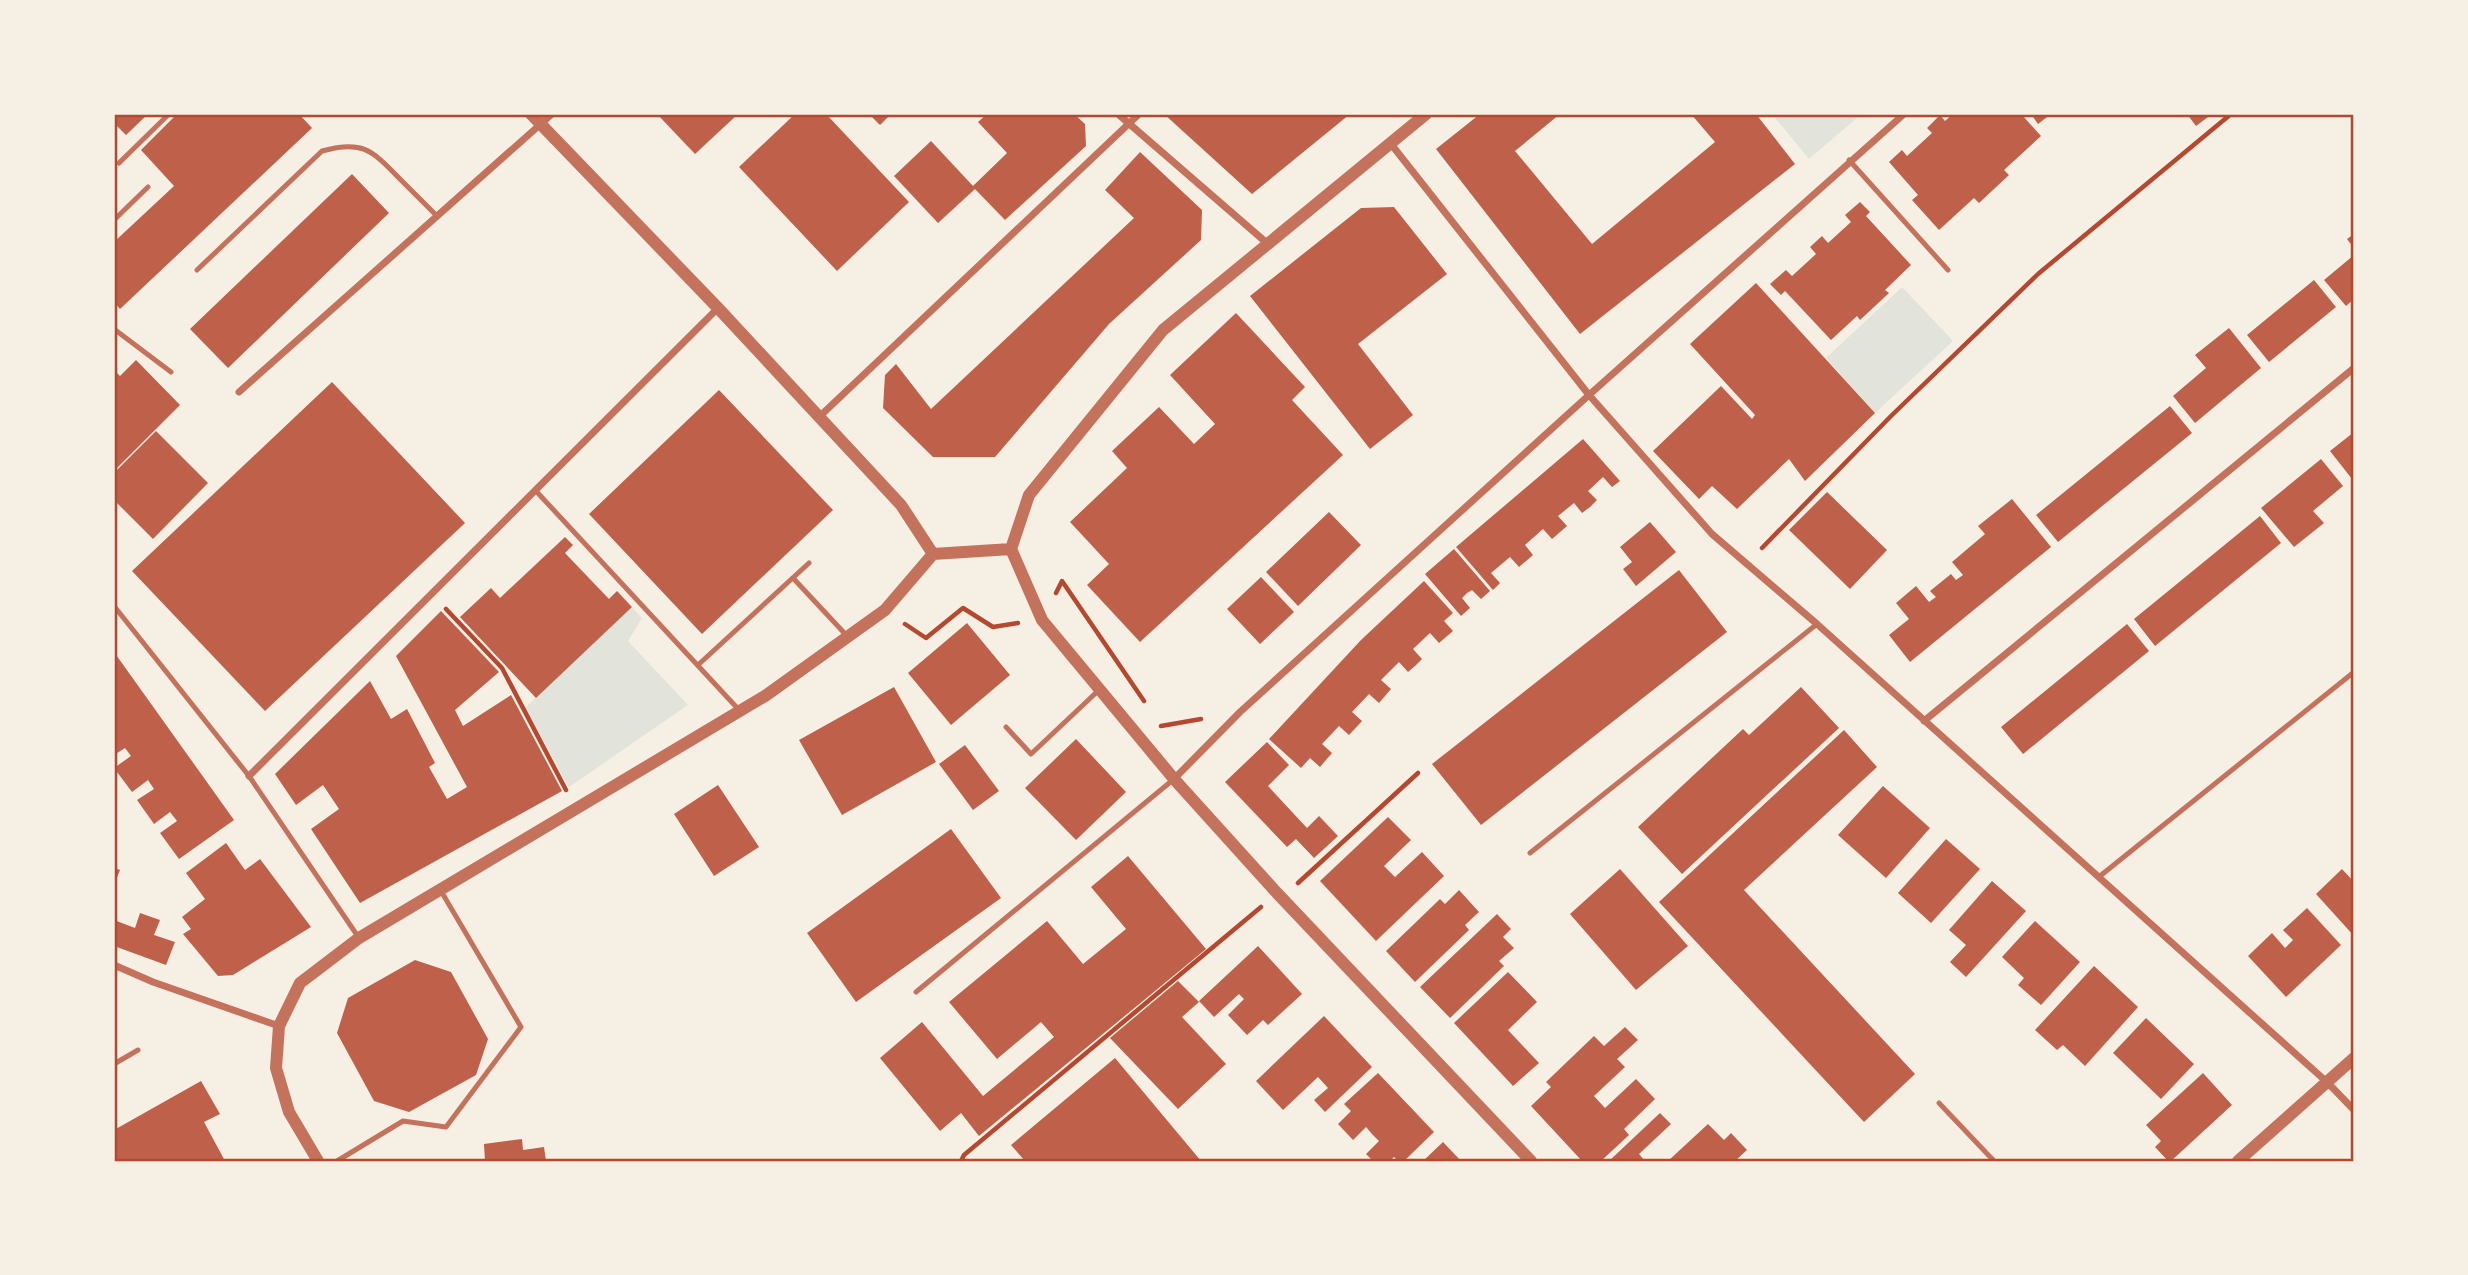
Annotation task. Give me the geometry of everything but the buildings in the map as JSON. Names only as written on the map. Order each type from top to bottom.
[{"type":"street","points":[[531,114],[718,308],[901,505],[933,554]]},
{"type":"street","points":[[239,391],[552,114]]},
{"type":"street","points":[[1118,114],[1269,244]]},
{"type":"street","points":[[819,417],[1139,114]]},
{"type":"street","points":[[1426,114],[1163,330],[1029,495],[1011,549],[1042,620],[1174,779],[1531,1161]]},
{"type":"street","points":[[1174,779],[1240,712],[1849,160],[1904,114]]},
{"type":"street","points":[[1391,144],[1589,395],[1712,534],[2100,876],[2328,1083],[2354,1110]]},
{"type":"street","points":[[249,776],[718,308]]},
{"type":"street","points":[[1924,721],[2354,368]]},
{"type":"street","points":[[318,1161],[289,1112],[276,1068],[279,1026],[300,983],[359,938],[740,711],[886,610],[933,554],[1011,549]]},
{"type":"street","points":[[114,965],[153,982],[279,1026]]},
{"type":"street","points":[[2238,1161],[2354,1058]]},
{"type":"lane","points":[[119,163],[169,114]]},
{"type":"lane","points":[[197,270],[321,151],[340,146],[357,147],[376,154],[436,216]]},
{"type":"lane","points":[[1849,160],[1948,270]]},
{"type":"lane","points":[[114,220],[148,187]]},
{"type":"lane","points":[[114,329],[171,372]]},
{"type":"lane","points":[[536,491],[740,711]]},
{"type":"lane","points":[[698,666],[809,563]]},
{"type":"lane","points":[[793,578],[848,636]]},
{"type":"lane","points":[[114,606],[249,776],[359,938]]},
{"type":"lane","points":[[1530,853],[1817,624]]},
{"type":"lane","points":[[2100,876],[2354,672]]},
{"type":"lane","points":[[1006,727],[1031,754],[1100,689]]},
{"type":"lane","points":[[916,992],[1174,779]]},
{"type":"lane","points":[[337,1161],[403,1121],[446,1127],[521,1027],[441,891]]},
{"type":"lane","points":[[114,1064],[138,1050]]},
{"type":"lane","points":[[1939,1104],[1994,1161]]},
{"type":"path","points":[[1746,564],[1891,416],[2038,274],[2231,114]]},
{"type":"path","points":[[432,594],[502,668],[577,809]]},
{"type":"path","points":[[961,1161],[964,1155],[1280,895],[1419,772]]},
{"type":"shaded area","points":[[1772,114],[1856,114],[1858,117],[1809,159]]},
{"type":"shaded area","points":[[1902,287],[1953,341],[1875,413],[1826,358]]},
{"type":"shaded area","points":[[632,607],[642,618],[628,641],[688,705],[569,787],[525,708]]}]
